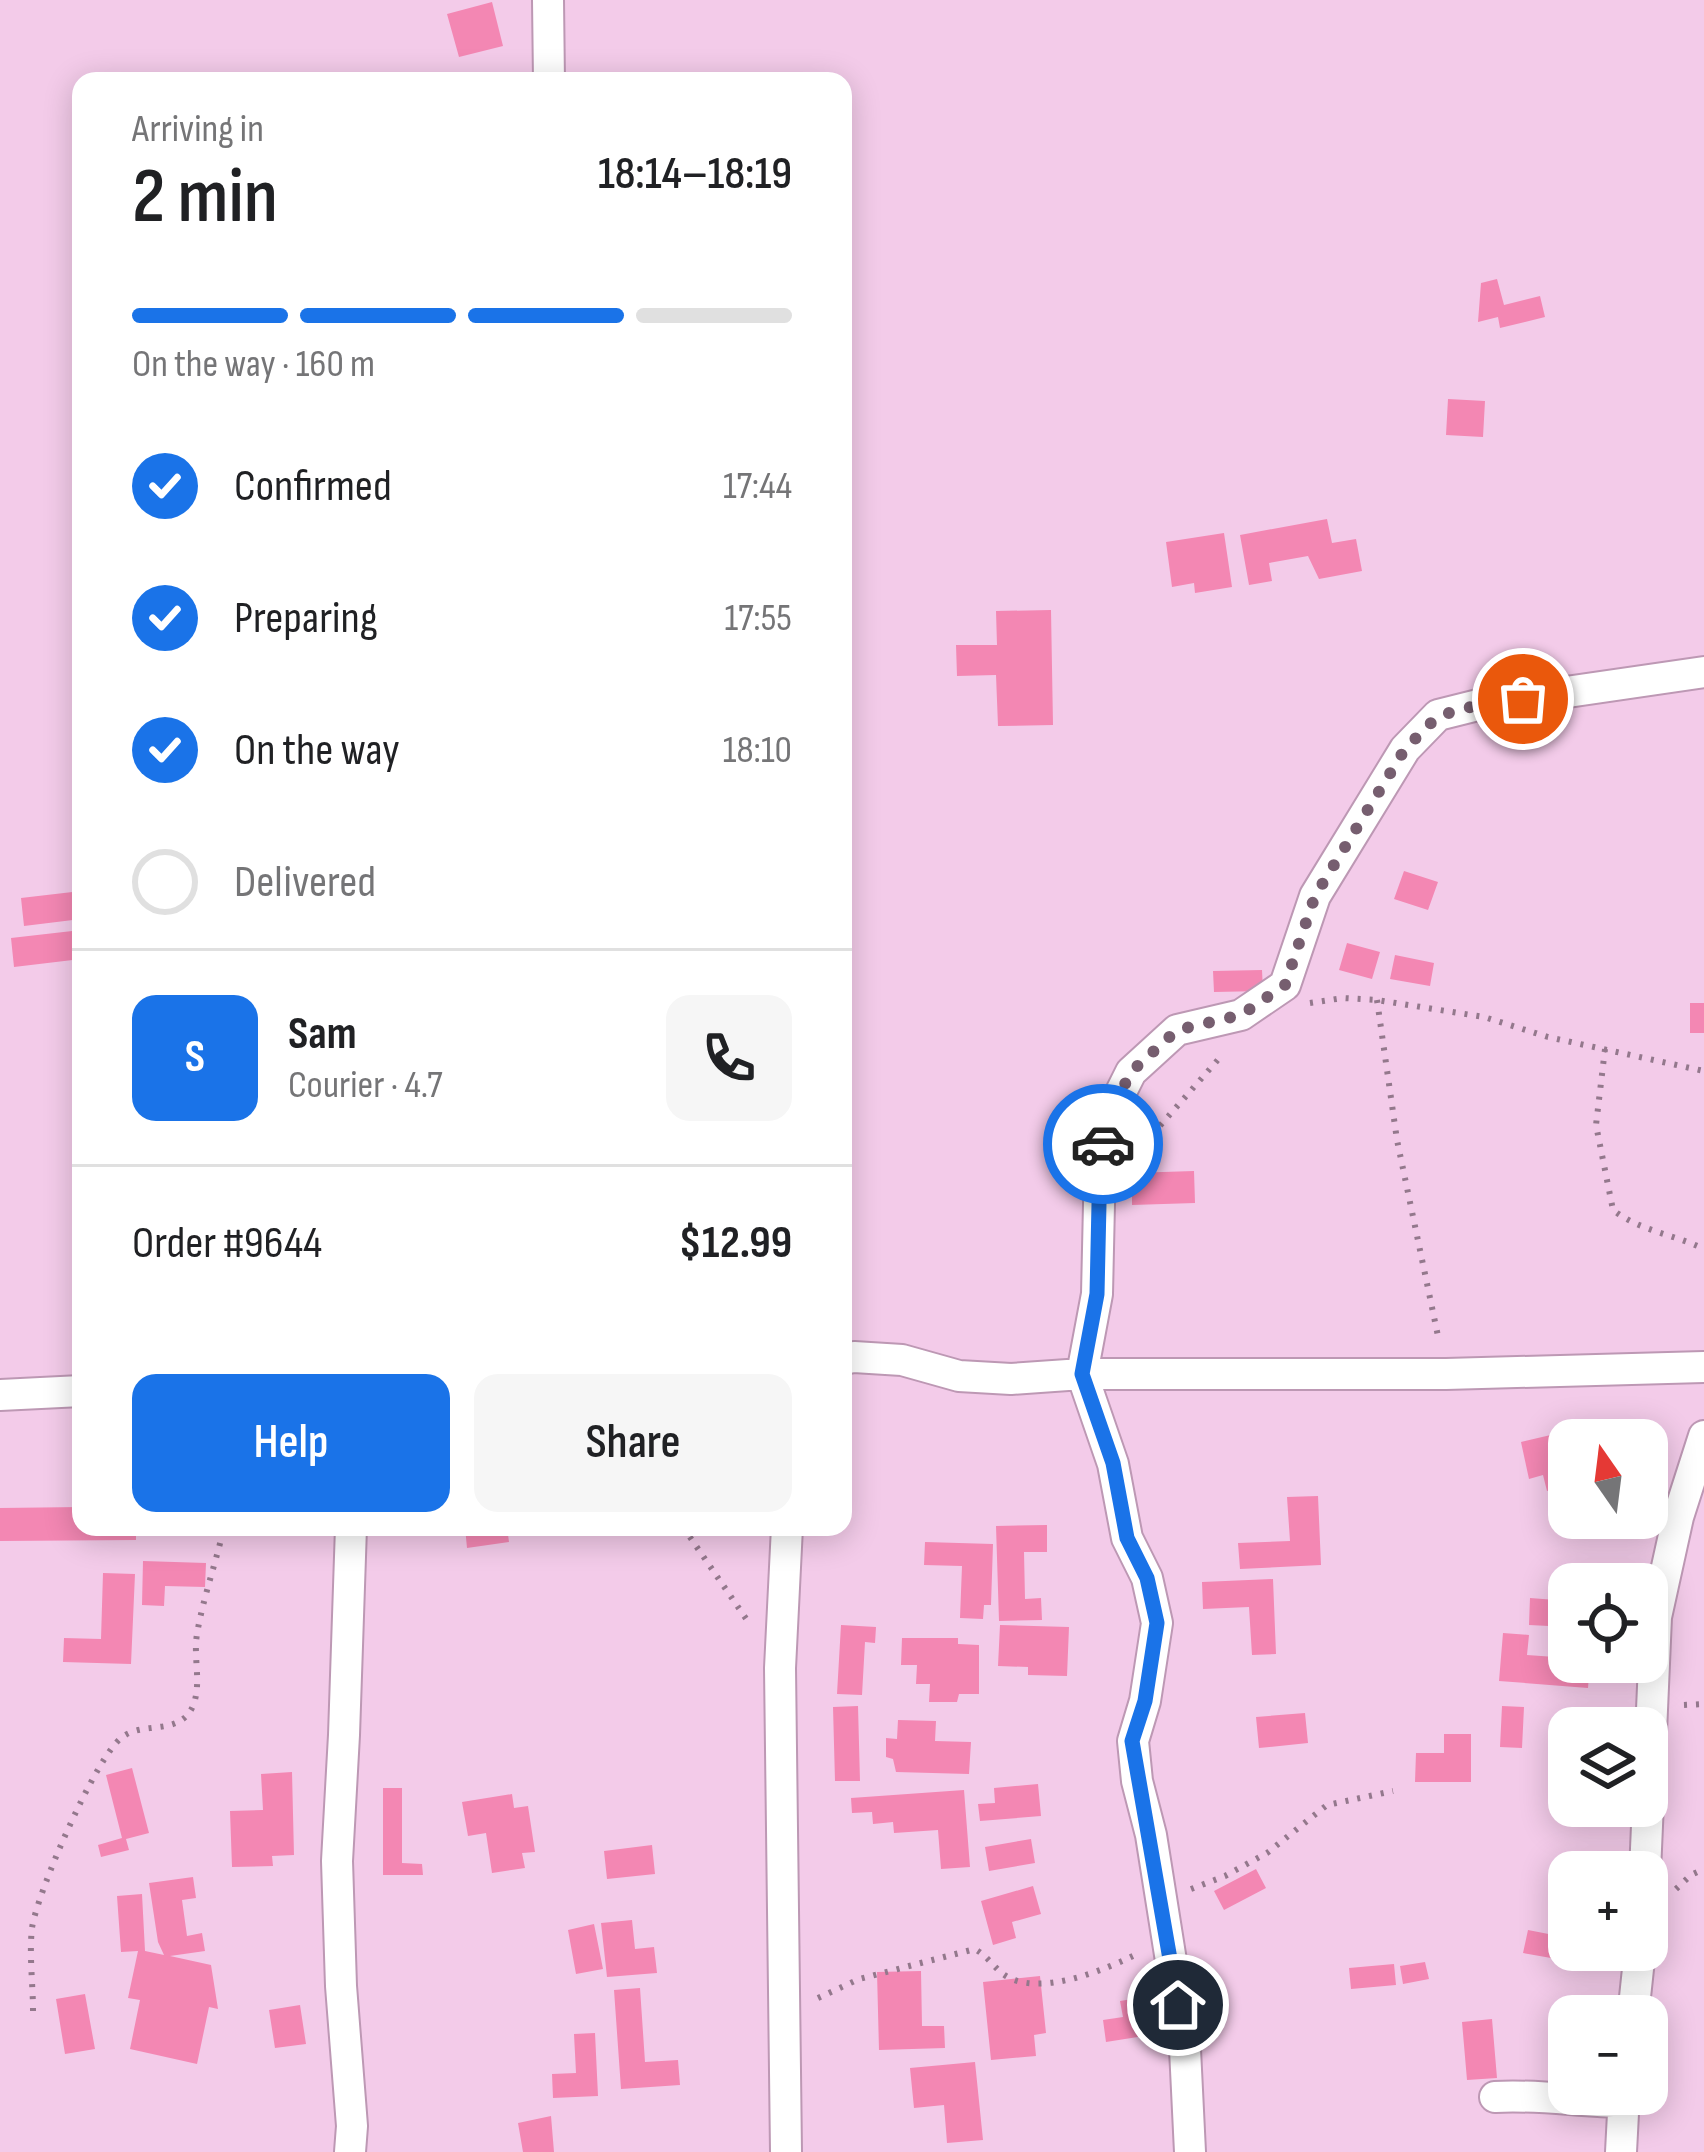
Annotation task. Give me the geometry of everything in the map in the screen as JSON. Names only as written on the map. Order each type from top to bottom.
[{"type":"street","points":[[548,0],[549,72]]},
{"type":"street","points":[[1190,2152],[1185,2049],[1132,1741],[1145,1701],[1157,1623],[1147,1578],[1127,1538],[1113,1463],[1082,1374],[1097,1294],[1100,1159],[1112,1110],[1131,1072],[1177,1030],[1241,1015],[1285,985],[1315,896],[1405,749],[1438,716],[1478,705],[1704,672]]},
{"type":"street","points":[[852,1359],[902,1360],[959,1376],[1011,1379],[1082,1374],[1446,1374],[1704,1367]]},
{"type":"street","points":[[0,1394],[72,1391]]},
{"type":"street","points":[[1646,1851],[1656,1617],[1678,1517],[1704,1436]]},
{"type":"street","points":[[350,2152],[337,1862],[351,1536]]},
{"type":"street","points":[[786,2152],[780,1668],[787,1536]]},
{"type":"street","points":[[1495,2097],[1548,2097]]},
{"type":"street","points":[[1621,2152],[1623,2115]]},
{"type":"path","points":[[1297,1005],[1343,998],[1377,1000],[1484,1018],[1547,1037],[1704,1071]]},
{"type":"path","points":[[1377,1000],[1397,1140],[1446,1374]]},
{"type":"path","points":[[1100,1159],[1157,1129],[1235,1042]]},
{"type":"path","points":[[1605,1048],[1596,1126],[1612,1210],[1642,1228],[1704,1249]]},
{"type":"path","points":[[33,2011],[32,1927],[71,1820],[110,1750],[124,1735],[170,1727],[185,1719],[192,1707],[197,1689],[196,1639],[222,1536]]},
{"type":"path","points":[[688,1536],[780,1668]]},
{"type":"path","points":[[786,2021],[824,1994],[859,1979],[975,1949],[1005,1976],[1031,1983],[1070,1981],[1138,1954],[1155,1940],[1174,1900],[1267,1853],[1328,1805],[1393,1792]]},
{"type":"building","points":[[492,2],[503,46],[459,57],[447,14]]},
{"type":"building","points":[[1497,279],[1504,305],[1540,296],[1545,317],[1500,328],[1498,317],[1478,322],[1481,283]]},
{"type":"building","points":[[1448,399],[1485,401],[1483,437],[1446,435]]},
{"type":"building","points":[[1327,519],[1332,543],[1356,539],[1362,571],[1319,579],[1308,556],[1269,563],[1272,581],[1249,585],[1240,535]]},
{"type":"building","points":[[1224,533],[1232,587],[1195,593],[1194,583],[1172,587],[1166,542]]},
{"type":"building","points":[[1051,610],[1053,725],[998,726],[996,675],[957,676],[956,645],[997,645],[996,611]]},
{"type":"building","points":[[1404,871],[1438,882],[1428,910],[1394,899]]},
{"type":"building","points":[[72,892],[72,920],[24,926],[21,898]]},
{"type":"building","points":[[72,931],[72,960],[14,967],[11,938]]},
{"type":"building","points":[[1347,943],[1380,952],[1372,979],[1339,970]]},
{"type":"building","points":[[1395,955],[1434,963],[1430,986],[1390,979]]},
{"type":"building","points":[[1262,970],[1263,991],[1214,992],[1213,971]]},
{"type":"building","points":[[1690,1003],[1704,1003],[1704,1033],[1690,1033]]},
{"type":"building","points":[[1194,1171],[1195,1203],[1132,1205],[1132,1173]]},
{"type":"building","points":[[1548,1436],[1548,1491],[1543,1475],[1529,1479],[1521,1442]]},
{"type":"building","points":[[1318,1496],[1321,1565],[1240,1569],[1238,1543],[1290,1541],[1287,1497]]},
{"type":"building","points":[[72,1507],[72,1536],[136,1536],[136,1540],[0,1541],[0,1508]]},
{"type":"building","points":[[1047,1525],[1047,1552],[1024,1552],[1025,1599],[1041,1598],[1042,1620],[999,1621],[996,1526]]},
{"type":"building","points":[[466,1536],[508,1536],[509,1542],[467,1548]]},
{"type":"building","points":[[925,1542],[993,1544],[991,1605],[984,1605],[983,1619],[960,1618],[962,1566],[924,1565]]},
{"type":"building","points":[[143,1561],[206,1563],[205,1587],[165,1586],[164,1606],[142,1605]]},
{"type":"building","points":[[103,1573],[135,1574],[131,1664],[63,1662],[64,1638],[101,1639]]},
{"type":"building","points":[[1273,1579],[1276,1654],[1252,1655],[1249,1607],[1203,1609],[1202,1582]]},
{"type":"building","points":[[1530,1598],[1548,1599],[1548,1626],[1529,1625]]},
{"type":"building","points":[[841,1625],[876,1627],[875,1643],[865,1642],[862,1695],[837,1694]]},
{"type":"building","points":[[1000,1625],[1069,1627],[1067,1676],[1028,1675],[1028,1667],[998,1666]]},
{"type":"building","points":[[1503,1633],[1529,1635],[1527,1655],[1548,1656],[1548,1683],[1588,1683],[1588,1688],[1499,1681]]},
{"type":"building","points":[[902,1638],[958,1638],[958,1644],[979,1645],[979,1694],[959,1694],[957,1702],[929,1702],[930,1684],[916,1684],[917,1665],[901,1665]]},
{"type":"building","points":[[858,1706],[860,1781],[835,1781],[833,1707]]},
{"type":"building","points":[[1502,1706],[1524,1707],[1522,1748],[1500,1747]]},
{"type":"building","points":[[1305,1713],[1308,1743],[1259,1748],[1256,1717]]},
{"type":"building","points":[[898,1720],[936,1721],[935,1741],[971,1742],[969,1774],[896,1772],[893,1759],[886,1757],[886,1738],[897,1739]]},
{"type":"building","points":[[1444,1734],[1471,1734],[1471,1782],[1415,1782],[1416,1753],[1444,1753]]},
{"type":"building","points":[[132,1768],[149,1833],[126,1839],[129,1850],[101,1857],[98,1845],[122,1838],[106,1775]]},
{"type":"building","points":[[292,1772],[294,1855],[272,1856],[273,1866],[232,1867],[230,1811],[263,1810],[261,1774]]},
{"type":"building","points":[[1038,1784],[1041,1816],[980,1821],[978,1804],[995,1803],[994,1788]]},
{"type":"building","points":[[383,1788],[402,1788],[402,1863],[422,1864],[423,1875],[383,1875]]},
{"type":"building","points":[[964,1790],[970,1867],[941,1869],[938,1830],[894,1833],[893,1822],[873,1824],[872,1812],[852,1813],[851,1798]]},
{"type":"building","points":[[512,1794],[514,1808],[528,1806],[535,1852],[522,1853],[525,1868],[492,1873],[486,1833],[468,1836],[462,1802]]},
{"type":"building","points":[[1031,1839],[1035,1863],[989,1871],[985,1847]]},
{"type":"building","points":[[652,1845],[655,1874],[607,1879],[604,1851]]},
{"type":"building","points":[[1256,1869],[1266,1888],[1224,1910],[1214,1891]]},
{"type":"building","points":[[193,1877],[196,1898],[182,1900],[187,1936],[202,1933],[205,1951],[170,1956],[211,1965],[218,2009],[209,2007],[197,2064],[130,2049],[140,2000],[128,1998],[138,1951],[121,1952],[117,1896],[142,1894],[145,1951],[164,1955],[149,1883]]},
{"type":"building","points":[[1033,1886],[1041,1914],[1012,1922],[1016,1938],[993,1945],[981,1901]]},
{"type":"building","points":[[632,1920],[635,1949],[654,1947],[657,1973],[607,1977],[601,1923]]},
{"type":"building","points":[[594,1924],[603,1969],[576,1974],[568,1930]]},
{"type":"building","points":[[1528,1930],[1548,1934],[1548,1957],[1523,1953]]},
{"type":"building","points":[[1425,1962],[1429,1979],[1403,1984],[1400,1966]]},
{"type":"building","points":[[1394,1964],[1396,1985],[1351,1989],[1349,1968]]},
{"type":"building","points":[[921,1971],[922,2026],[944,2026],[945,2048],[879,2050],[877,1972]]},
{"type":"building","points":[[1040,1976],[1046,2033],[1034,2035],[1036,2056],[991,2060],[983,1982]]},
{"type":"building","points":[[640,1988],[645,2062],[678,2060],[680,2085],[621,2089],[614,1990]]},
{"type":"building","points":[[85,1994],[95,2049],[65,2054],[56,1999]]},
{"type":"building","points":[[1138,1998],[1144,2036],[1106,2042],[1103,2020],[1123,2017],[1120,2001]]},
{"type":"building","points":[[300,2005],[306,2044],[275,2048],[269,2010]]},
{"type":"building","points":[[1492,2019],[1497,2078],[1467,2080],[1462,2022]]},
{"type":"building","points":[[595,2033],[598,2096],[553,2098],[552,2074],[576,2073],[574,2034]]},
{"type":"building","points":[[975,2062],[983,2140],[947,2143],[944,2105],[914,2108],[910,2068]]},
{"type":"building","points":[[551,2116],[554,2152],[523,2152],[518,2123]]},
{"type":"way so far","points":[[1103,1144],[1112,1110],[1131,1072],[1177,1030],[1241,1015],[1285,985],[1315,896],[1405,749],[1438,716],[1523,699]]},
{"type":"route","points":[[1103,1144],[1097,1294],[1082,1374],[1113,1463],[1127,1538],[1147,1578],[1157,1623],[1145,1701],[1132,1741],[1178,2005]]}]
